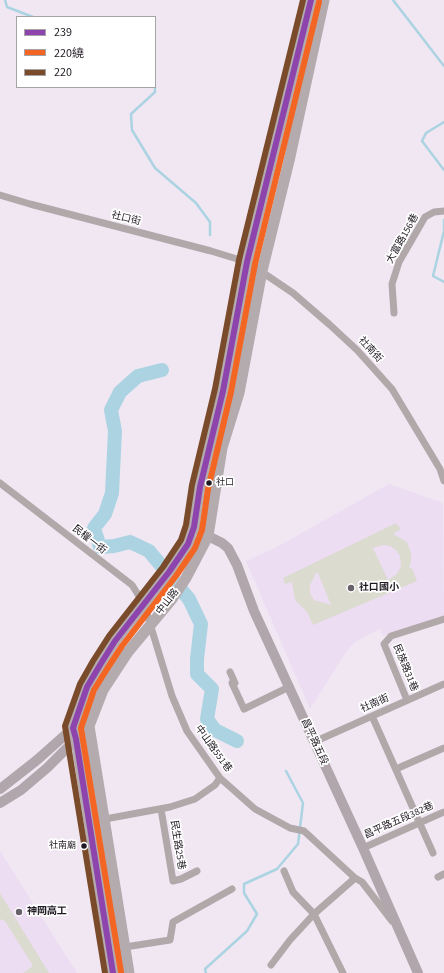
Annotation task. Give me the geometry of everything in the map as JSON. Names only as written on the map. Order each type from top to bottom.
[{"type":"main road","name":"中山路","points":[[74,723],[87,687],[100,665],[115,641],[188,544],[194,527],[200,487],[223,391],[247,262],[311,0]]},
{"type":"main road","name":"中山路","points":[[76,740],[89,726],[103,690],[128,652],[179,588],[194,564],[208,536],[222,448],[239,393],[262,272],[289,161],[324,0]]},
{"type":"main road","points":[[113,973],[74,723],[89,726],[129,973]]},
{"type":"street","name":"社口街","points":[[0,195],[247,262]]},
{"type":"street","name":"大富路156巷","points":[[394,313],[392,284],[399,262],[425,217],[434,212],[444,211]]},
{"type":"street","name":"社南街","points":[[247,262],[293,292],[357,350],[392,389],[440,469],[444,482]]},
{"type":"street","name":"民權一街","points":[[0,483],[132,585],[144,604],[150,625]]},
{"type":"street","name":"昌平路五段","points":[[194,527],[228,548],[237,565],[254,611],[363,848],[418,973]]},
{"type":"street","name":"民族路31巷","points":[[407,700],[384,644],[390,636],[444,619]]},
{"type":"street","name":"中山路551巷","points":[[150,625],[172,696],[187,731],[220,778],[255,810],[290,828],[304,831],[355,878],[362,882],[397,927]]},
{"type":"street","points":[[230,672],[235,682],[232,683],[244,709],[289,687]]},
{"type":"street","name":"社南街","points":[[314,742],[444,684]]},
{"type":"street","points":[[372,716],[433,853]]},
{"type":"street","name":"中山路","points":[[0,789],[37,760],[74,723]]},
{"type":"street","name":"中山路","points":[[0,803],[21,790],[47,768],[76,740]]},
{"type":"street","points":[[396,769],[444,748]]},
{"type":"street","points":[[89,822],[161,809],[195,799],[215,785],[220,778]]},
{"type":"street","name":"民生路25巷","points":[[161,809],[173,881],[182,879],[197,871]]},
{"type":"street","name":"昌平路五段382巷","points":[[363,848],[444,812]]},
{"type":"street","points":[[284,872],[294,892],[314,914],[343,973]]},
{"type":"street","points":[[271,965],[290,940],[314,914],[355,878]]},
{"type":"street","points":[[125,947],[170,940],[173,922],[232,890]]},
{"type":"shaded area","name":"社口國小","points":[[389,484],[443,503],[444,615],[383,636],[380,629],[358,640],[350,647],[342,658],[310,709],[246,561],[275,548]]},
{"type":"shaded area","points":[[396,523],[401,529],[393,534],[407,542],[411,553],[409,568],[412,568],[417,581],[313,625],[307,612],[295,600],[292,582],[285,584],[283,578]],"holes":[[[383,545],[390,546],[396,550],[400,556],[401,566],[397,574],[388,580],[373,548]],[[316,573],[318,573],[331,605],[314,600],[310,593],[310,585]]]},
{"type":"shaded area","name":"神岡高工","points":[[0,851],[77,973],[0,973]]},
{"type":"shaded area","points":[[0,893],[49,973],[23,973],[33,966],[5,921],[0,919]]},
{"type":"waterway","points":[[5,0],[7,7],[30,16]]},
{"type":"waterway","points":[[393,0],[444,66]]},
{"type":"waterway","points":[[155,88],[155,92],[131,114],[132,130],[155,168],[196,203],[210,222],[210,235]]},
{"type":"waterway","points":[[444,122],[426,133],[422,141],[444,170]]},
{"type":"waterway","points":[[444,220],[444,231],[433,276],[444,282]]},
{"type":"waterway","points":[[162,370],[138,376],[120,392],[111,410],[115,431],[112,493],[105,514],[94,528],[100,547],[114,546],[130,542],[149,551],[189,599],[201,624],[197,674],[212,689],[207,719],[215,730],[237,741]]},
{"type":"waterway","points":[[206,973],[205,969],[247,931],[257,914],[244,893],[244,884],[277,869],[298,844],[303,803],[286,771]]},
{"type":"transit line","name":"220","points":[[105,973],[65,726],[80,684],[93,661],[109,636],[163,567],[181,540],[186,525],[192,485],[215,389],[239,260],[303,0]]},
{"type":"transit line","name":"239","points":[[113,973],[73,728],[87,687],[100,665],[115,641],[169,572],[188,544],[194,527],[200,487],[223,391],[247,262],[311,0]]},
{"type":"transit line","name":"220繞","points":[[121,972],[81,728],[94,690],[122,646],[176,576],[195,548],[202,530],[208,489],[231,392],[255,264],[319,2]]},
{"type":"place","name":"社口","points":[[209,483]]},
{"type":"place","name":"社口國小","points":[[351,588]]},
{"type":"place","name":"社南廟","points":[[84,846]]},
{"type":"place","name":"神岡高工","points":[[19,912]]}]
